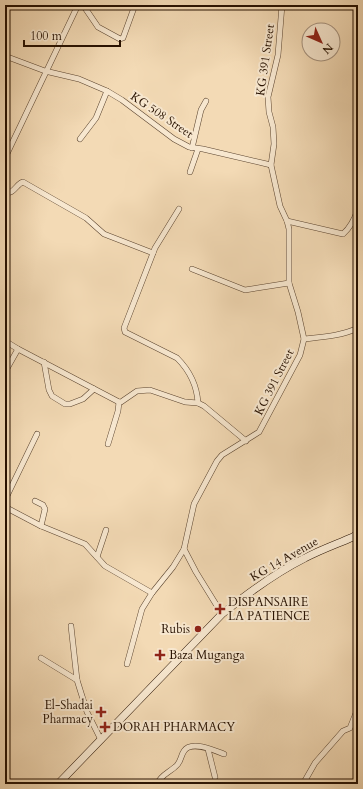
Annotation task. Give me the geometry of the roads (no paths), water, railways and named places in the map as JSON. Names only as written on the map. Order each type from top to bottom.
[{"type":"main road","name":"KG 14 Avenue","points":[[58,784],[222,614],[248,593],[279,573],[309,556],[356,536]]},
{"type":"street","points":[[5,158],[45,71],[78,5]]},
{"type":"street","points":[[83,5],[98,27],[120,39],[122,38],[135,5]]},
{"type":"street","name":"KG 391 Street","points":[[184,549],[194,504],[217,461],[222,455],[259,432],[300,355],[304,339],[289,283],[289,230],[287,221],[280,206],[271,166],[274,144],[268,97],[278,55],[282,5]]},
{"type":"street","name":"KG 508 Street","points":[[5,56],[45,71],[79,79],[107,91],[122,100],[174,139],[195,148],[271,166]]},
{"type":"street","points":[[80,139],[96,118],[107,91]]},
{"type":"street","points":[[190,172],[201,110],[206,100]]},
{"type":"street","points":[[5,192],[12,192],[20,183],[23,182],[86,218],[104,234],[152,253]]},
{"type":"street","points":[[179,209],[152,253],[124,330],[177,358],[183,363],[196,387],[198,403]]},
{"type":"street","points":[[287,221],[343,234],[356,215],[358,209]]},
{"type":"street","points":[[192,269],[245,290],[289,283]]},
{"type":"street","points":[[304,339],[351,332],[358,328]]},
{"type":"street","points":[[5,341],[119,402],[122,402],[137,391],[150,390],[185,402],[198,403],[246,441]]},
{"type":"street","points":[[5,372],[18,349]]},
{"type":"street","points":[[44,362],[49,390],[52,396],[65,404],[70,404],[83,399],[94,389]]},
{"type":"street","points":[[108,444],[118,411],[119,402]]},
{"type":"street","points":[[5,500],[38,434]]},
{"type":"street","points":[[35,501],[43,505],[45,509],[40,526]]},
{"type":"street","points":[[5,507],[40,526],[85,544],[105,566],[152,592]]},
{"type":"street","points":[[97,557],[106,530]]},
{"type":"street","points":[[127,664],[142,609],[152,592],[173,566],[184,549],[196,572],[222,614]]},
{"type":"street","points":[[71,626],[77,680],[87,712],[101,740]]},
{"type":"street","points":[[41,658],[77,680]]},
{"type":"street","points":[[303,784],[315,763],[344,732],[350,728],[358,708]]},
{"type":"street","points":[[157,784],[159,779],[176,767],[180,762],[183,752],[187,748],[192,746],[208,748],[224,754]]},
{"type":"street","points":[[208,748],[216,777]]},
{"type":"place","name":"DISPANSAIRE LA PATIENCE","points":[[220,609]]},
{"type":"place","name":"Rubis","points":[[198,629]]},
{"type":"place","name":"Baza Muganga","points":[[160,655]]},
{"type":"place","name":"El-Shadai Pharmacy","points":[[101,712]]},
{"type":"place","name":"DORAH PHARMACY","points":[[105,727]]}]
